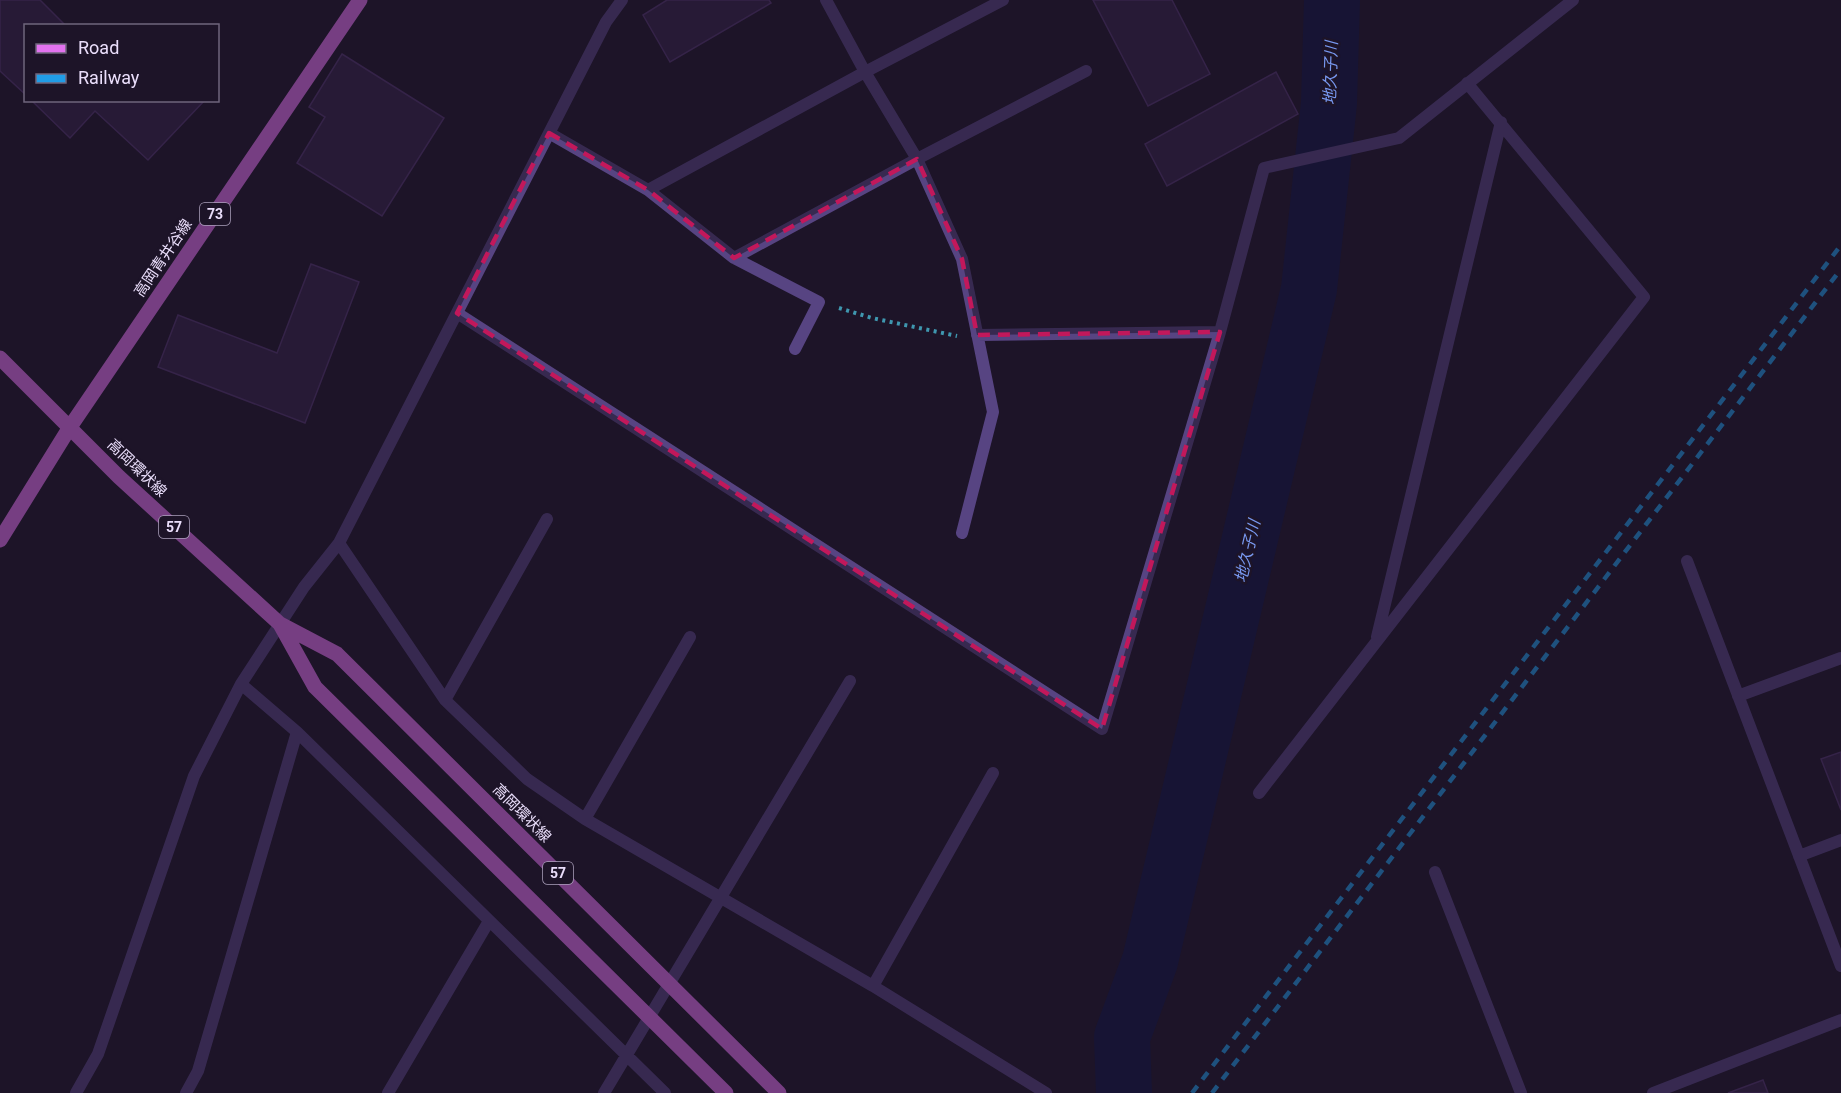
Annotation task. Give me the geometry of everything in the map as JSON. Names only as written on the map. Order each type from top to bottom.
[{"type":"main road","name":"高岡青井谷線","points":[[0,540],[70,428],[360,0]]},
{"type":"main road","name":"高岡環状線","points":[[0,358],[119,477],[280,624],[337,654],[779,1093]]},
{"type":"main road","name":"高岡環状線","points":[[280,624],[315,687],[726,1093]]},
{"type":"street","points":[[76,1093],[98,1054],[194,776],[241,684],[304,587],[339,543],[606,22],[622,0]]},
{"type":"street","points":[[826,0],[865,72],[917,159],[962,259],[993,412],[962,533]]},
{"type":"street","points":[[648,190],[1003,0]]},
{"type":"street","points":[[457,313],[1102,729],[1220,332],[1264,168],[1399,138],[1573,0]]},
{"type":"street","points":[[734,258],[1086,71]]},
{"type":"street","points":[[1259,793],[1644,297],[1467,83]]},
{"type":"street","points":[[1375,643],[1501,122]]},
{"type":"street","points":[[549,133],[648,190],[734,258],[819,302],[795,349]]},
{"type":"street","points":[[977,335],[1220,332]]},
{"type":"street","points":[[445,700],[547,519]]},
{"type":"street","points":[[339,543],[445,700],[527,779],[585,819],[873,986],[1046,1093]]},
{"type":"street","points":[[1687,561],[1841,966]]},
{"type":"street","points":[[585,819],[690,637]]},
{"type":"street","points":[[1738,696],[1841,658]]},
{"type":"street","points":[[604,1093],[850,681]]},
{"type":"street","points":[[241,684],[297,732],[665,1093]]},
{"type":"street","points":[[186,1093],[198,1071],[297,732]]},
{"type":"street","points":[[873,986],[993,773]]},
{"type":"street","points":[[1799,856],[1841,840]]},
{"type":"street","points":[[1436,872],[1521,1093]]},
{"type":"street","points":[[388,1093],[489,921]]},
{"type":"street","points":[[1653,1093],[1841,1020]]},
{"type":"path","points":[[819,302],[872,318],[955,336],[977,335]]},
{"type":"highlighted area","points":[[549,133],[648,190],[734,258],[917,159],[962,259],[977,335],[1220,332],[1102,729],[457,313]]},
{"type":"building","points":[[0,0],[40,0],[64,24],[24,24],[24,93],[0,71]]},
{"type":"building","points":[[667,0],[769,0],[771,3],[670,62],[643,15]]},
{"type":"building","points":[[1093,0],[1172,0],[1210,74],[1148,106]]},
{"type":"building","points":[[342,54],[444,118],[382,216],[297,163],[325,117],[309,107]]},
{"type":"building","points":[[1276,72],[1298,114],[1167,186],[1145,144]]},
{"type":"building","points":[[33,102],[203,102],[148,160],[95,111],[70,138]]},
{"type":"building","points":[[311,264],[359,282],[305,423],[158,367],[178,315],[277,353]]},
{"type":"building","points":[[1841,752],[1841,810],[1821,759]]},
{"type":"building","points":[[1763,1080],[1768,1093],[1728,1093]]},
{"type":"waterway","name":"地久子川","points":[[1124,1093],[1122,1037],[1150,961],[1309,289],[1329,103],[1332,0]]},
{"type":"railway","points":[[1192,1093],[1841,245]]},
{"type":"railway","points":[[1212,1093],[1841,269]]}]
